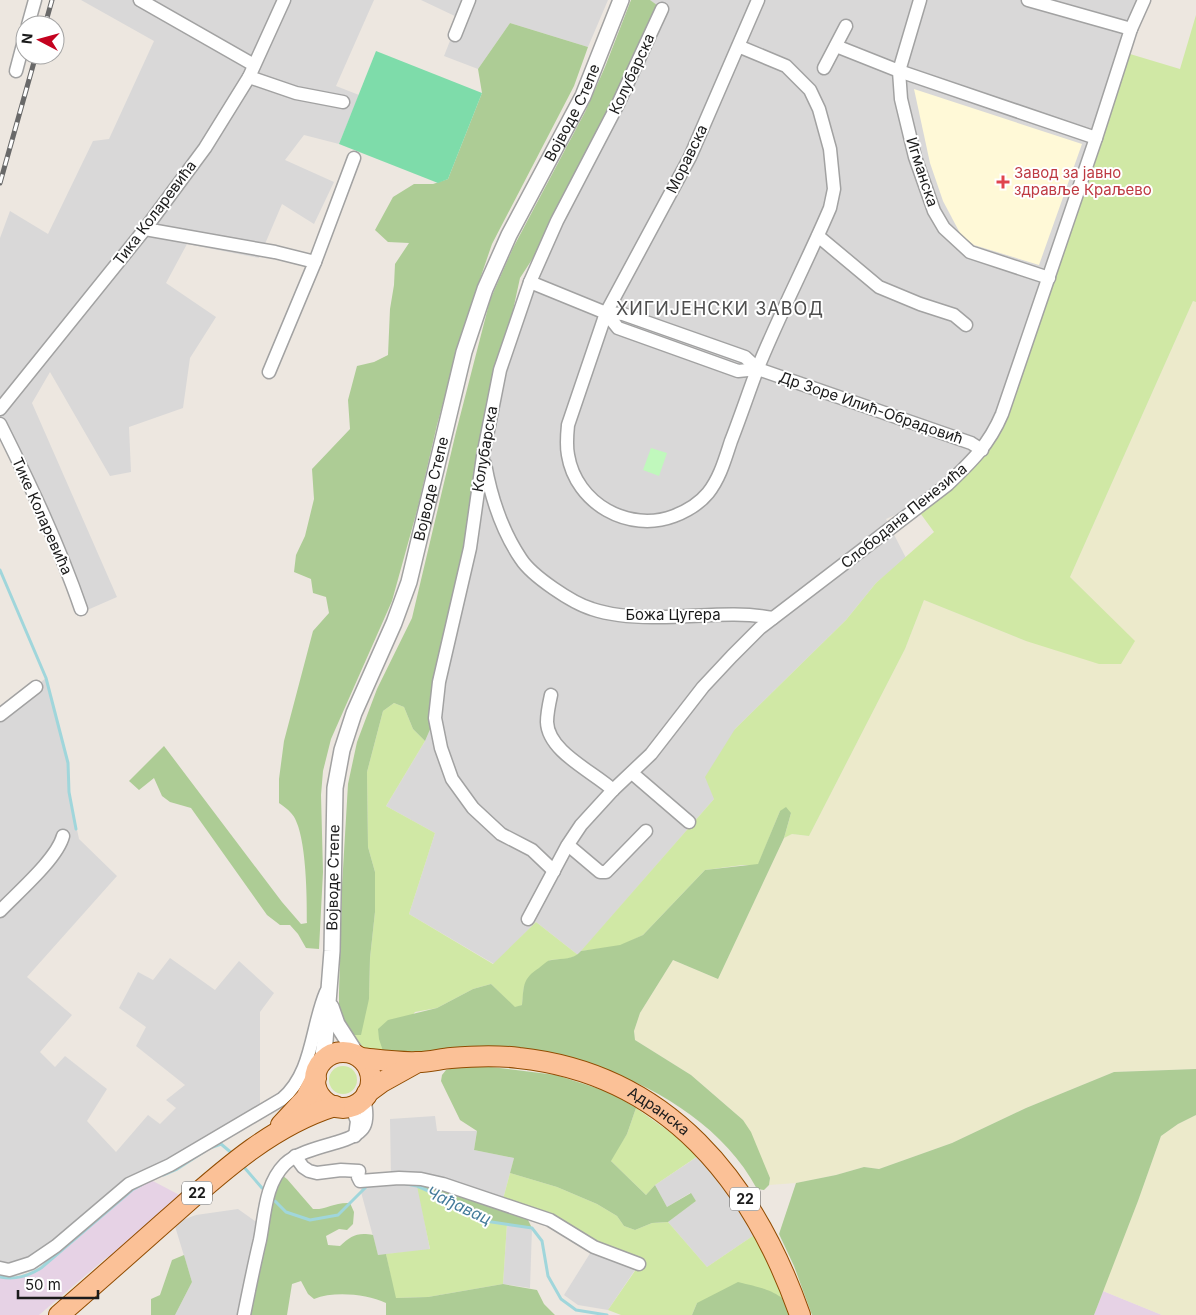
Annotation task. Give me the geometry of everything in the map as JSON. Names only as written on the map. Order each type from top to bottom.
[{"type":"main road","name":"22","points":[[319,1070],[330,1055],[341,1052],[359,1057]]},
{"type":"main road","name":"Адранска","points":[[359,1057],[418,1062],[487,1056],[536,1060],[590,1074],[617,1085],[643,1099],[693,1137],[737,1187],[770,1244],[800,1315]]},
{"type":"main road","points":[[319,1070],[319,1093],[326,1101],[354,1101],[371,1084],[371,1075],[367,1066],[359,1057]]},
{"type":"main road","name":"Адранска","points":[[59,1315],[189,1200],[245,1154],[273,1134],[321,1110],[354,1101],[382,1082],[418,1062]]},
{"type":"main road","name":"Адранска","points":[[273,1134],[299,1108],[306,1098],[319,1070]]},
{"type":"street","points":[[31,15],[35,0]]},
{"type":"street","points":[[140,0],[252,71],[296,93],[343,102]]},
{"type":"street","name":"Тика Коларевића","points":[[0,409],[145,230],[205,148],[252,71],[284,0]]},
{"type":"street","points":[[456,35],[469,0]]},
{"type":"street","name":"Војводе Степе","points":[[319,1070],[329,985],[333,905],[335,788],[339,760],[354,713],[400,608],[409,582],[462,361],[486,289],[509,235],[576,110],[621,0]]},
{"type":"street","name":"Моравска","points":[[738,46],[786,66],[810,90],[819,109],[830,149],[834,189],[830,208],[758,369],[721,472],[708,492],[698,503],[686,511],[663,520],[634,521],[612,514],[592,500],[578,484],[568,456],[566,442],[568,425],[606,313],[690,157],[738,46],[758,0]]},
{"type":"street","name":"Игманска","points":[[920,0],[900,71],[901,99],[915,157],[934,211],[944,228],[970,252],[1048,278]]},
{"type":"street","points":[[1028,0],[1131,29]]},
{"type":"street","name":"Слободана Пенезића","points":[[528,919],[568,844],[581,825],[613,790],[651,754],[703,686],[760,628],[947,485],[982,450],[992,436],[1002,414],[1131,29],[1144,0]]},
{"type":"street","name":"Колубарска","points":[[554,871],[532,850],[501,834],[473,808],[452,779],[441,748],[435,718],[439,682],[470,548],[483,456],[500,370],[530,282],[557,221],[618,104],[662,9]]},
{"type":"street","points":[[824,68],[846,26]]},
{"type":"street","points":[[836,46],[900,71],[1096,138]]},
{"type":"street","points":[[16,71],[18,65]]},
{"type":"street","points":[[269,372],[315,262],[354,158]]},
{"type":"street","points":[[145,230],[275,252],[315,262]]},
{"type":"street","points":[[818,236],[879,287],[920,304],[954,315],[966,325]]},
{"type":"street","name":"Др Зоре Илић-Обрадовић","points":[[530,282],[606,313],[618,328],[738,371],[758,369],[971,443],[982,450]]},
{"type":"street","name":"Тике Коларевића","points":[[0,424],[66,564],[81,609]]},
{"type":"street","name":"Божа Цугера","points":[[483,456],[491,494],[505,529],[522,561],[544,582],[580,605],[592,610],[618,615],[649,618],[754,614],[773,618]]},
{"type":"street","points":[[0,715],[36,688]]},
{"type":"street","points":[[551,696],[547,724],[556,745],[603,780],[613,790]]},
{"type":"street","points":[[632,773],[689,822]]},
{"type":"street","points":[[568,844],[600,872],[606,872],[646,831]]},
{"type":"street","points":[[0,911],[58,849],[63,836]]},
{"type":"street","points":[[0,1268],[9,1270],[32,1263],[56,1246],[130,1184],[170,1165],[287,1095],[302,1073],[319,1010],[329,985]]},
{"type":"street","name":"Војводе Степе","points":[[328,1000],[337,1024],[359,1057]]},
{"type":"street","points":[[244,1315],[265,1203],[278,1172],[296,1156],[355,1136],[361,1132],[365,1124],[366,1110],[354,1101]]},
{"type":"street","points":[[296,1156],[303,1167],[317,1173],[341,1170],[359,1171],[358,1177],[360,1181],[399,1178],[421,1179],[443,1184],[550,1220],[594,1247],[639,1264]]},
{"type":"shaded area","points":[[81,0],[374,0],[336,86],[359,95],[339,144],[304,135],[285,160],[334,182],[314,224],[282,204],[259,258],[187,244],[166,283],[216,317],[190,358],[183,408],[129,427],[131,472],[110,476],[50,372],[32,403],[117,597],[85,611],[0,430],[0,238],[10,211],[48,234],[93,141],[109,139],[154,41]]},
{"type":"shaded area","points":[[421,0],[608,0],[588,47],[510,23],[478,69],[444,56],[459,18]]},
{"type":"shaded area","points":[[650,0],[1140,0],[998,414],[978,450],[915,506],[886,519],[906,558],[876,583],[846,620],[735,729],[714,799],[578,955],[536,922],[494,964],[409,914],[435,833],[386,806],[425,741],[435,718],[483,456],[530,282],[660,8]]},
{"type":"shaded area","name":"Завод за јавно здравље Краљево","points":[[914,89],[1082,144],[1039,265],[974,245],[961,235],[943,201],[930,163]]},
{"type":"shaded area","points":[[1193,301],[1196,302],[1196,1069],[1114,1072],[1026,1108],[952,1143],[879,1169],[864,1167],[796,1183],[769,1185],[770,1178],[743,1120],[691,1075],[635,1040],[634,1031],[640,1013],[673,960],[718,979],[784,838],[792,834],[809,836],[905,649],[924,600],[1026,641],[1134,641],[1070,577]]},
{"type":"shaded area","points":[[46,678],[68,763],[69,792],[79,839],[117,876],[27,977],[72,1015],[40,1052],[55,1067],[65,1056],[107,1089],[87,1121],[116,1152],[148,1115],[160,1124],[176,1108],[166,1100],[185,1085],[136,1046],[146,1027],[119,1008],[138,972],[153,980],[170,958],[215,990],[239,961],[274,993],[260,1012],[260,1113],[129,1184],[31,1263],[0,1268],[0,715]]},
{"type":"shaded area","points":[[1196,1115],[1196,1315],[1162,1315],[1103,1291],[1161,1136],[1178,1124]]},
{"type":"shaded area","points":[[435,1116],[437,1131],[477,1131],[474,1150],[514,1158],[502,1203],[421,1180],[418,1186],[430,1250],[378,1255],[361,1192],[360,1181],[391,1178],[390,1119]]},
{"type":"shaded area","points":[[706,1151],[763,1229],[707,1267],[668,1222],[696,1201],[690,1193],[667,1207],[655,1185]]},
{"type":"shaded area","points":[[151,1180],[189,1200],[122,1250],[106,1258],[39,1315],[0,1315],[0,1277],[19,1278],[30,1275],[41,1268],[132,1190]]},
{"type":"shaded area","points":[[238,1209],[262,1226],[244,1315],[175,1315],[192,1282],[174,1223],[196,1215]]},
{"type":"shaded area","points":[[507,1223],[532,1228],[530,1288],[503,1284]]},
{"type":"shaded area","points":[[594,1247],[639,1264],[608,1310],[578,1305],[564,1295]]},
{"type":"shaded area","points":[[1103,1291],[1162,1315],[1094,1315]]},
{"type":"green space","points":[[631,0],[650,0],[661,8],[557,221],[520,278],[500,370],[435,718],[425,741],[413,729],[404,707],[394,703],[383,711],[367,772],[368,847],[375,872],[375,912],[370,958],[369,999],[361,1035],[349,1035],[339,1019],[339,993],[342,886],[348,784],[357,742],[377,689],[412,618],[456,432],[490,300],[513,248],[585,112]]},
{"type":"green space","points":[[1196,15],[1196,302],[1193,301],[1070,577],[1135,641],[1121,664],[1099,664],[1026,641],[924,600],[905,649],[809,836],[792,834],[784,838],[791,813],[780,811],[758,865],[705,870],[643,935],[620,946],[581,951],[714,799],[705,777],[735,729],[846,620],[876,583],[934,532],[915,506],[943,484],[988,436],[1120,51],[1180,69]]},
{"type":"green space","points":[[510,23],[588,47],[574,86],[492,244],[467,317],[392,601],[331,739],[323,771],[321,795],[323,872],[319,949],[306,948],[290,925],[280,925],[267,915],[191,808],[170,802],[162,796],[154,778],[139,790],[129,781],[164,746],[282,902],[301,924],[307,923],[303,849],[296,821],[291,813],[279,803],[279,779],[284,741],[313,631],[329,613],[326,597],[313,593],[311,579],[294,572],[296,555],[305,536],[314,499],[312,469],[350,429],[348,400],[357,366],[374,362],[388,355],[390,309],[395,264],[409,243],[388,242],[375,230],[393,197],[414,184],[433,184],[448,179],[482,93],[478,69]]},
{"type":"green space","points":[[376,51],[482,93],[448,179],[438,183],[339,144]]},
{"type":"green space","points":[[651,448],[667,453],[659,476],[643,470]]},
{"type":"green space","points":[[394,703],[404,707],[413,729],[425,741],[386,806],[435,833],[409,914],[493,964],[536,922],[578,955],[567,959],[550,960],[524,986],[522,1005],[515,1008],[491,984],[473,989],[437,1008],[415,1012],[383,1051],[362,1054],[349,1035],[369,999],[370,958],[375,912],[375,872],[368,847],[367,772],[383,711]]},
{"type":"green space","points":[[786,807],[791,813],[784,838],[718,979],[673,960],[640,1013],[634,1031],[635,1040],[691,1075],[743,1120],[751,1132],[770,1178],[769,1185],[764,1190],[757,1189],[744,1168],[728,1148],[691,1115],[648,1088],[602,1068],[565,1056],[543,1053],[395,1057],[383,1051],[378,1029],[388,1020],[437,1008],[473,989],[491,984],[515,1007],[522,1005],[524,988],[529,976],[550,960],[571,957],[581,951],[620,945],[643,935],[705,870],[758,864],[780,811]]},
{"type":"green space","points":[[343,1066],[353,1070],[357,1080],[353,1090],[343,1094],[333,1090],[329,1080],[333,1070]]},
{"type":"green space","points":[[458,1067],[491,1067],[556,1075],[612,1093],[636,1108],[627,1134],[611,1161],[646,1195],[655,1185],[667,1207],[691,1193],[696,1201],[668,1222],[652,1223],[635,1230],[624,1226],[617,1216],[597,1204],[557,1187],[510,1173],[514,1158],[474,1150],[477,1131],[460,1120],[441,1081],[442,1075],[446,1070]]},
{"type":"green space","points":[[1196,1069],[1196,1115],[1178,1124],[1161,1136],[1094,1315],[812,1315],[794,1266],[779,1234],[796,1183],[864,1167],[879,1169],[952,1143],[1026,1108],[1114,1072]]},
{"type":"green space","points":[[636,1108],[688,1145],[698,1156],[655,1185],[646,1195],[610,1160],[627,1134]]},
{"type":"green space","points":[[278,1172],[287,1179],[313,1209],[350,1203],[354,1212],[353,1224],[347,1230],[339,1229],[326,1236],[328,1245],[340,1246],[351,1237],[367,1234],[373,1235],[378,1255],[386,1254],[396,1298],[428,1297],[503,1284],[537,1290],[544,1304],[555,1315],[386,1315],[386,1303],[369,1297],[340,1294],[314,1299],[308,1294],[301,1281],[292,1284],[287,1315],[244,1315]]},
{"type":"green space","points":[[510,1173],[557,1187],[597,1204],[617,1216],[624,1226],[635,1230],[652,1223],[668,1222],[707,1267],[763,1229],[786,1300],[697,1303],[692,1315],[621,1315],[608,1310],[639,1265],[502,1203]]},
{"type":"green space","points":[[421,1179],[523,1210],[532,1228],[485,1221],[459,1205],[418,1186]]},
{"type":"green space","points":[[417,1186],[485,1221],[507,1223],[503,1284],[428,1297],[395,1298],[386,1254],[430,1249]]},
{"type":"green space","points":[[184,1255],[192,1282],[175,1315],[151,1315],[151,1299],[160,1295],[172,1260]]},
{"type":"green space","points":[[738,1282],[772,1292],[785,1300],[800,1315],[692,1315],[697,1303]]},
{"type":"waterway","points":[[0,570],[46,678],[68,763],[69,792],[76,829]]},
{"type":"waterway","name":"Чађавац","points":[[210,1148],[221,1144],[234,1155]]},
{"type":"waterway","name":"Чађавац","points":[[163,1175],[177,1169],[205,1151]]},
{"type":"waterway","name":"Чађавац","points":[[243,1166],[262,1188]]},
{"type":"waterway","name":"Чађавац","points":[[406,1184],[417,1186],[440,1196],[485,1221],[532,1228],[542,1241],[548,1276],[561,1299],[576,1310],[607,1315]]},
{"type":"waterway","name":"Чађавац","points":[[0,1277],[22,1277],[41,1268],[132,1190],[141,1185]]},
{"type":"waterway","name":"Чађавац","points":[[275,1201],[286,1212],[310,1220],[338,1215],[367,1186],[370,1186]]},
{"type":"railway","points":[[48,15],[52,0]]},
{"type":"railway","points":[[0,183],[33,65]]},
{"type":"place","name":"Завод за јавно здравље Краљево","points":[[1003,182]]},
{"type":"district","name":"ХИГИЈЕНСКИ ЗАВОД","points":[[720,309]]}]
